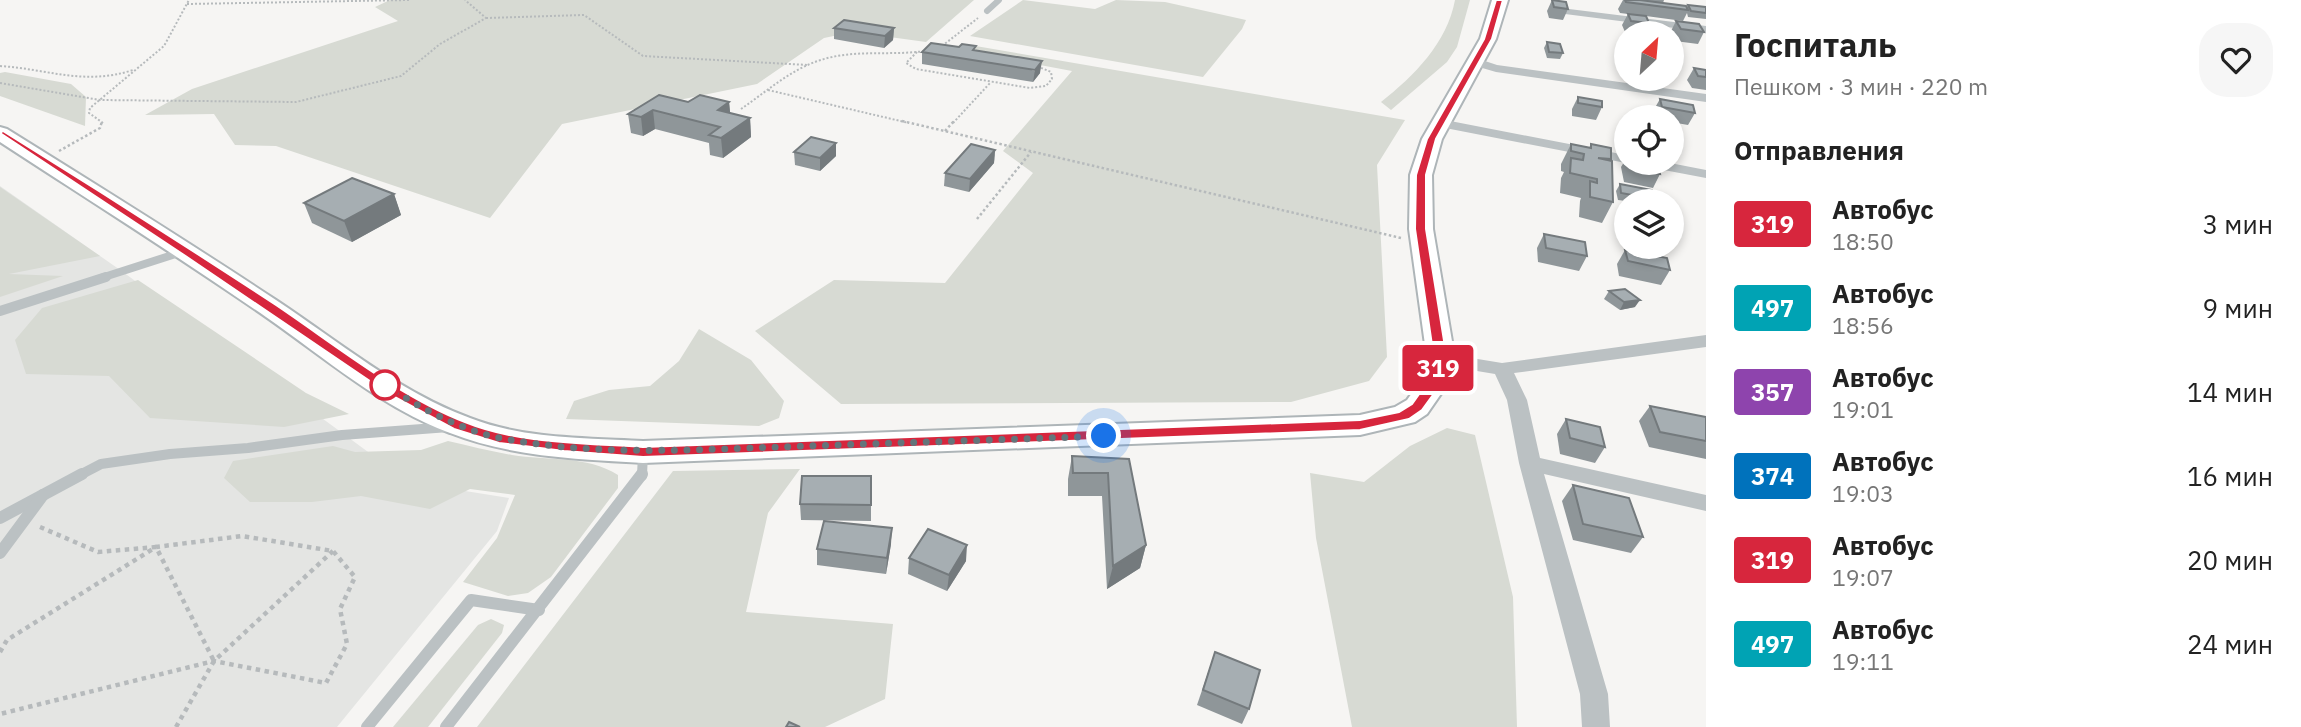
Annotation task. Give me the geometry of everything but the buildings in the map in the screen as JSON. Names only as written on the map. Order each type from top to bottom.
[{"type":"main road","points":[[0,133],[185,251],[394,391],[459,426],[499,438],[643,452],[1360,425],[1404,415],[1417,407],[1431,388],[1441,359],[1423,244],[1421,175],[1432,139],[1488,39],[1500,0]]},
{"type":"street","points":[[1569,12],[1706,29]]},
{"type":"street","points":[[1476,62],[1496,68],[1706,98]]},
{"type":"street","points":[[1440,123],[1614,157]]},
{"type":"street","points":[[1684,170],[1706,174]]},
{"type":"street","points":[[1441,359],[1502,369],[1706,341]]},
{"type":"street","points":[[1502,369],[1517,400],[1530,463],[1594,694],[1596,727]]},
{"type":"street","points":[[1530,463],[1706,503]]},
{"type":"lane","points":[[988,10],[999,0]]},
{"type":"lane","points":[[0,312],[185,251]]},
{"type":"lane","points":[[0,518],[101,464],[170,454],[297,443],[342,435],[459,426]]},
{"type":"lane","points":[[446,727],[642,478],[643,452]]},
{"type":"lane","points":[[0,553],[46,492]]},
{"type":"lane","points":[[367,727],[471,600],[539,610]]},
{"type":"path","points":[[40,159],[74,145],[100,128],[103,122],[89,113],[90,108],[164,46],[188,2],[409,0]]},
{"type":"path","points":[[465,0],[486,18]]},
{"type":"path","points":[[741,109],[807,65],[828,57],[934,49],[946,44],[988,10]]},
{"type":"path","points":[[0,83],[100,100],[296,102],[401,76],[440,44],[486,18],[584,15],[643,55],[807,65]]},
{"type":"path","points":[[934,49],[947,51]]},
{"type":"path","points":[[917,52],[906,63],[916,69],[1030,88],[1046,86],[1052,79],[1051,72],[1035,66]]},
{"type":"path","points":[[0,66],[18,66],[72,79],[103,79],[138,68]]},
{"type":"path","points":[[945,132],[991,82]]},
{"type":"path","points":[[768,90],[1423,244]]},
{"type":"path","points":[[977,219],[1031,152]]},
{"type":"path","points":[[0,714],[214,661],[326,683],[347,644],[340,609],[355,577],[333,551],[242,536],[98,552],[25,520]]},
{"type":"path","points":[[0,652],[7,639],[156,547]]},
{"type":"path","points":[[156,547],[214,661]]},
{"type":"path","points":[[176,727],[214,661],[333,551]]},
{"type":"shaded area","points":[[390,0],[974,0],[926,42],[853,32],[824,38],[757,84],[562,124],[490,218],[276,146],[235,145],[214,114],[145,115],[192,89],[398,21],[375,7]]},
{"type":"shaded area","points":[[1023,0],[1095,9],[1116,0],[1165,2],[1246,20],[1242,29],[1203,77],[970,36]]},
{"type":"shaded area","points":[[1455,0],[1470,0],[1457,47],[1447,62],[1391,110],[1381,102],[1417,70],[1437,44],[1451,16]]},
{"type":"shaded area","points":[[964,44],[1405,120],[1377,165],[1387,357],[1369,381],[1291,402],[841,404],[755,331],[834,280],[945,283],[1033,173],[1003,151],[1072,71],[966,51]]},
{"type":"shaded area","points":[[0,73],[71,84],[86,97],[85,126],[0,96]]},
{"type":"shaded area","points":[[0,186],[123,272],[409,482],[509,498],[497,531],[337,727],[0,727]]},
{"type":"shaded area","points":[[0,187],[100,256],[9,274],[63,276],[0,297]]},
{"type":"shaded area","points":[[138,280],[306,393],[349,414],[284,427],[150,418],[109,376],[26,374],[15,340],[42,308]]},
{"type":"shaded area","points":[[699,329],[751,360],[784,401],[779,418],[759,426],[566,419],[574,401],[609,390],[650,386],[679,361]]},
{"type":"shaded area","points":[[1447,428],[1475,435],[1513,597],[1517,727],[1352,727],[1316,538],[1310,473],[1364,482],[1410,446]]},
{"type":"shaded area","points":[[448,441],[512,455],[593,464],[618,475],[618,488],[551,577],[528,593],[508,596],[463,582],[497,538],[515,495],[470,489],[430,509],[361,496],[312,502],[250,502],[224,478],[233,461],[333,446],[355,452],[421,450]]},
{"type":"shaded area","points":[[800,469],[768,513],[746,612],[893,624],[885,699],[825,727],[477,727],[673,471]]},
{"type":"shaded area","points":[[491,619],[504,625],[502,633],[428,727],[393,727],[478,625]]},
{"type":"bus line","name":"319","points":[[0,133],[185,251],[394,391],[459,426],[499,438],[643,452],[1360,425],[1404,415],[1417,407],[1431,388],[1441,359],[1421,229],[1421,175],[1432,139],[1488,39],[1500,0]]},
{"type":"route","points":[[385,385],[429,412],[459,426],[499,438],[643,452],[1104,436]]}]
